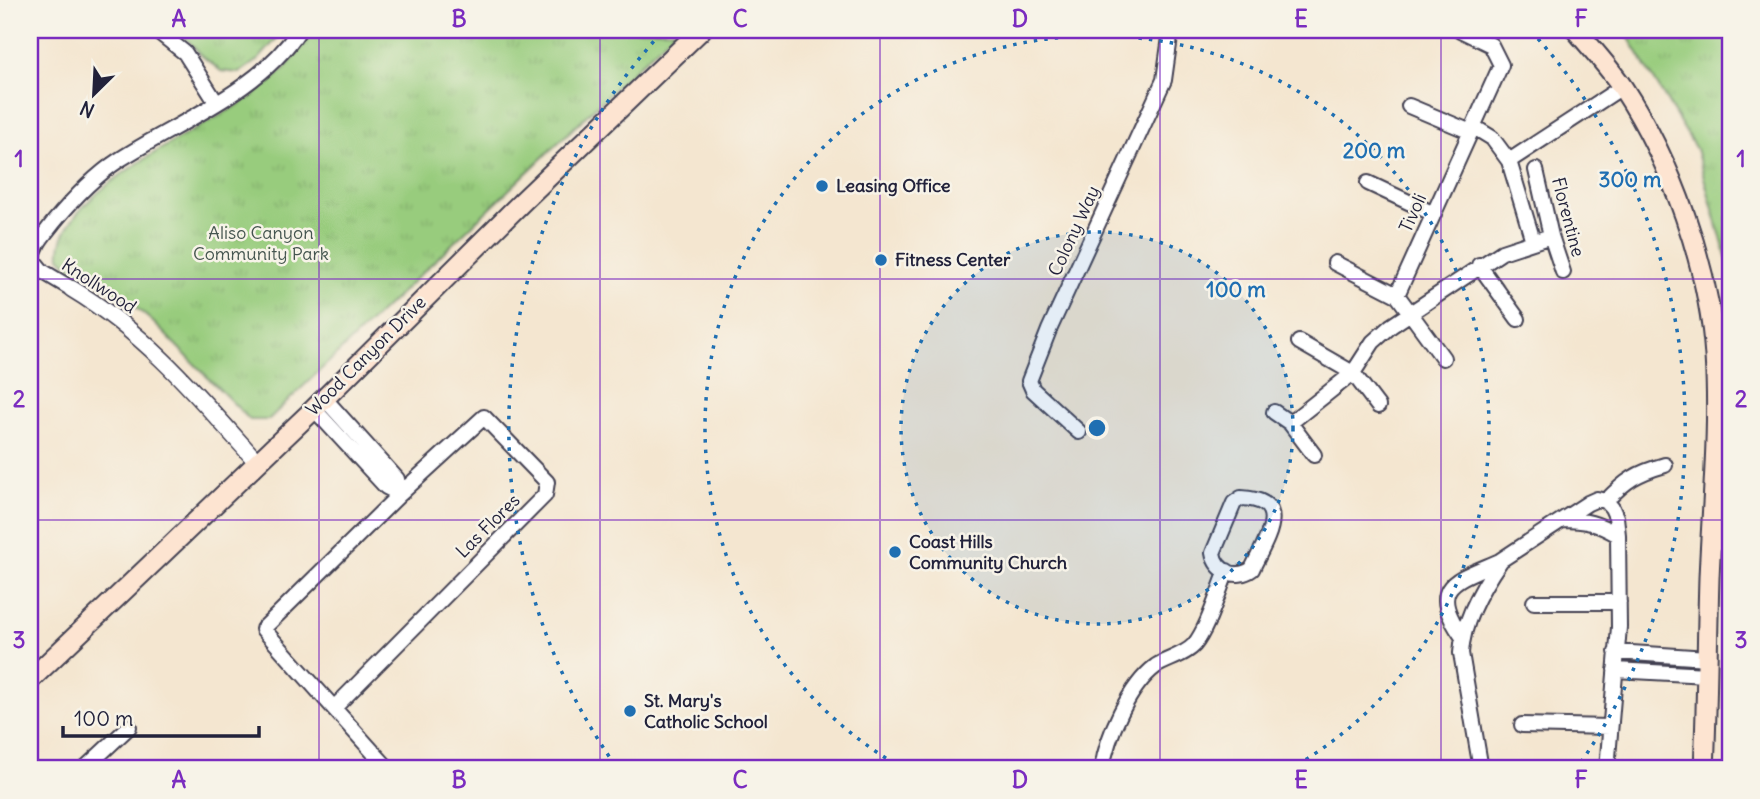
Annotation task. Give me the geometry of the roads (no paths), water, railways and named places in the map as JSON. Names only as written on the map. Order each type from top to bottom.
[{"type":"main road","name":"Wood Canyon Drive","points":[[30,680],[319,403],[701,30]]},
{"type":"main road","points":[[1576,30],[1622,87],[1652,139],[1672,182],[1693,242],[1705,290],[1715,353],[1717,407],[1704,769]]},
{"type":"street","points":[[156,30],[185,53],[216,102],[267,68],[291,43],[299,30]]},
{"type":"street","name":"Colony Way","points":[[1079,432],[1033,390],[1029,381],[1049,330],[1164,80],[1171,30]]},
{"type":"street","name":"Tivoli","points":[[1397,295],[1502,65],[1492,45],[1460,30]]},
{"type":"street","points":[[1509,161],[1622,87]]},
{"type":"street","name":"Knollwood","points":[[216,102],[103,172],[81,192],[37,243],[34,251],[35,265],[128,327],[156,352],[257,462]]},
{"type":"street","points":[[1409,106],[1492,138],[1509,161],[1533,241]]},
{"type":"street","name":"Florentine","points":[[1536,170],[1551,236],[1563,272]]},
{"type":"street","points":[[1368,183],[1434,214]]},
{"type":"street","points":[[1290,423],[1353,373],[1373,342],[1391,326],[1502,252],[1551,236]]},
{"type":"street","points":[[1335,263],[1397,295],[1408,314],[1443,358]]},
{"type":"street","points":[[1479,265],[1518,319]]},
{"type":"street","points":[[1299,342],[1353,373],[1378,407]]},
{"type":"street","points":[[319,403],[386,487],[400,494]]},
{"type":"street","points":[[1274,412],[1290,423],[1314,455]]},
{"type":"street","name":"Las Flores","points":[[334,708],[545,495],[547,482],[484,417],[400,494],[262,629],[385,765]]},
{"type":"street","points":[[1606,501],[1623,483],[1640,473],[1665,466]]},
{"type":"street","points":[[1241,498],[1251,498],[1264,503],[1272,510],[1274,521],[1252,569],[1237,575],[1227,571],[1214,561],[1213,553],[1234,503],[1241,498]]},
{"type":"street","points":[[1462,636],[1448,617],[1445,604],[1446,593],[1453,583],[1501,560],[1588,503],[1597,499],[1606,501],[1616,517],[1619,602],[1607,769]]},
{"type":"street","points":[[1562,520],[1585,520],[1618,535]]},
{"type":"street","points":[[1481,769],[1461,653],[1462,636],[1468,618],[1501,560]]},
{"type":"street","points":[[1102,769],[1109,741],[1133,690],[1142,678],[1157,666],[1193,646],[1227,571]]},
{"type":"street","points":[[1534,602],[1619,602]]},
{"type":"street","points":[[1616,653],[1707,666]]},
{"type":"street","points":[[1615,670],[1707,666]]},
{"type":"street","points":[[1522,725],[1610,727]]},
{"type":"street","points":[[84,769],[129,727]]},
{"type":"place","name":"Leasing Office","points":[[822,186]]},
{"type":"place","name":"Fitness Center","points":[[881,260]]},
{"type":"place","name":"Coast Hills Community Church","points":[[895,552]]},
{"type":"place","name":"St. Mary's Catholic School","points":[[630,711]]},
{"type":"park label","name":"Aliso Canyon Community Park","points":[[261,243]]}]
